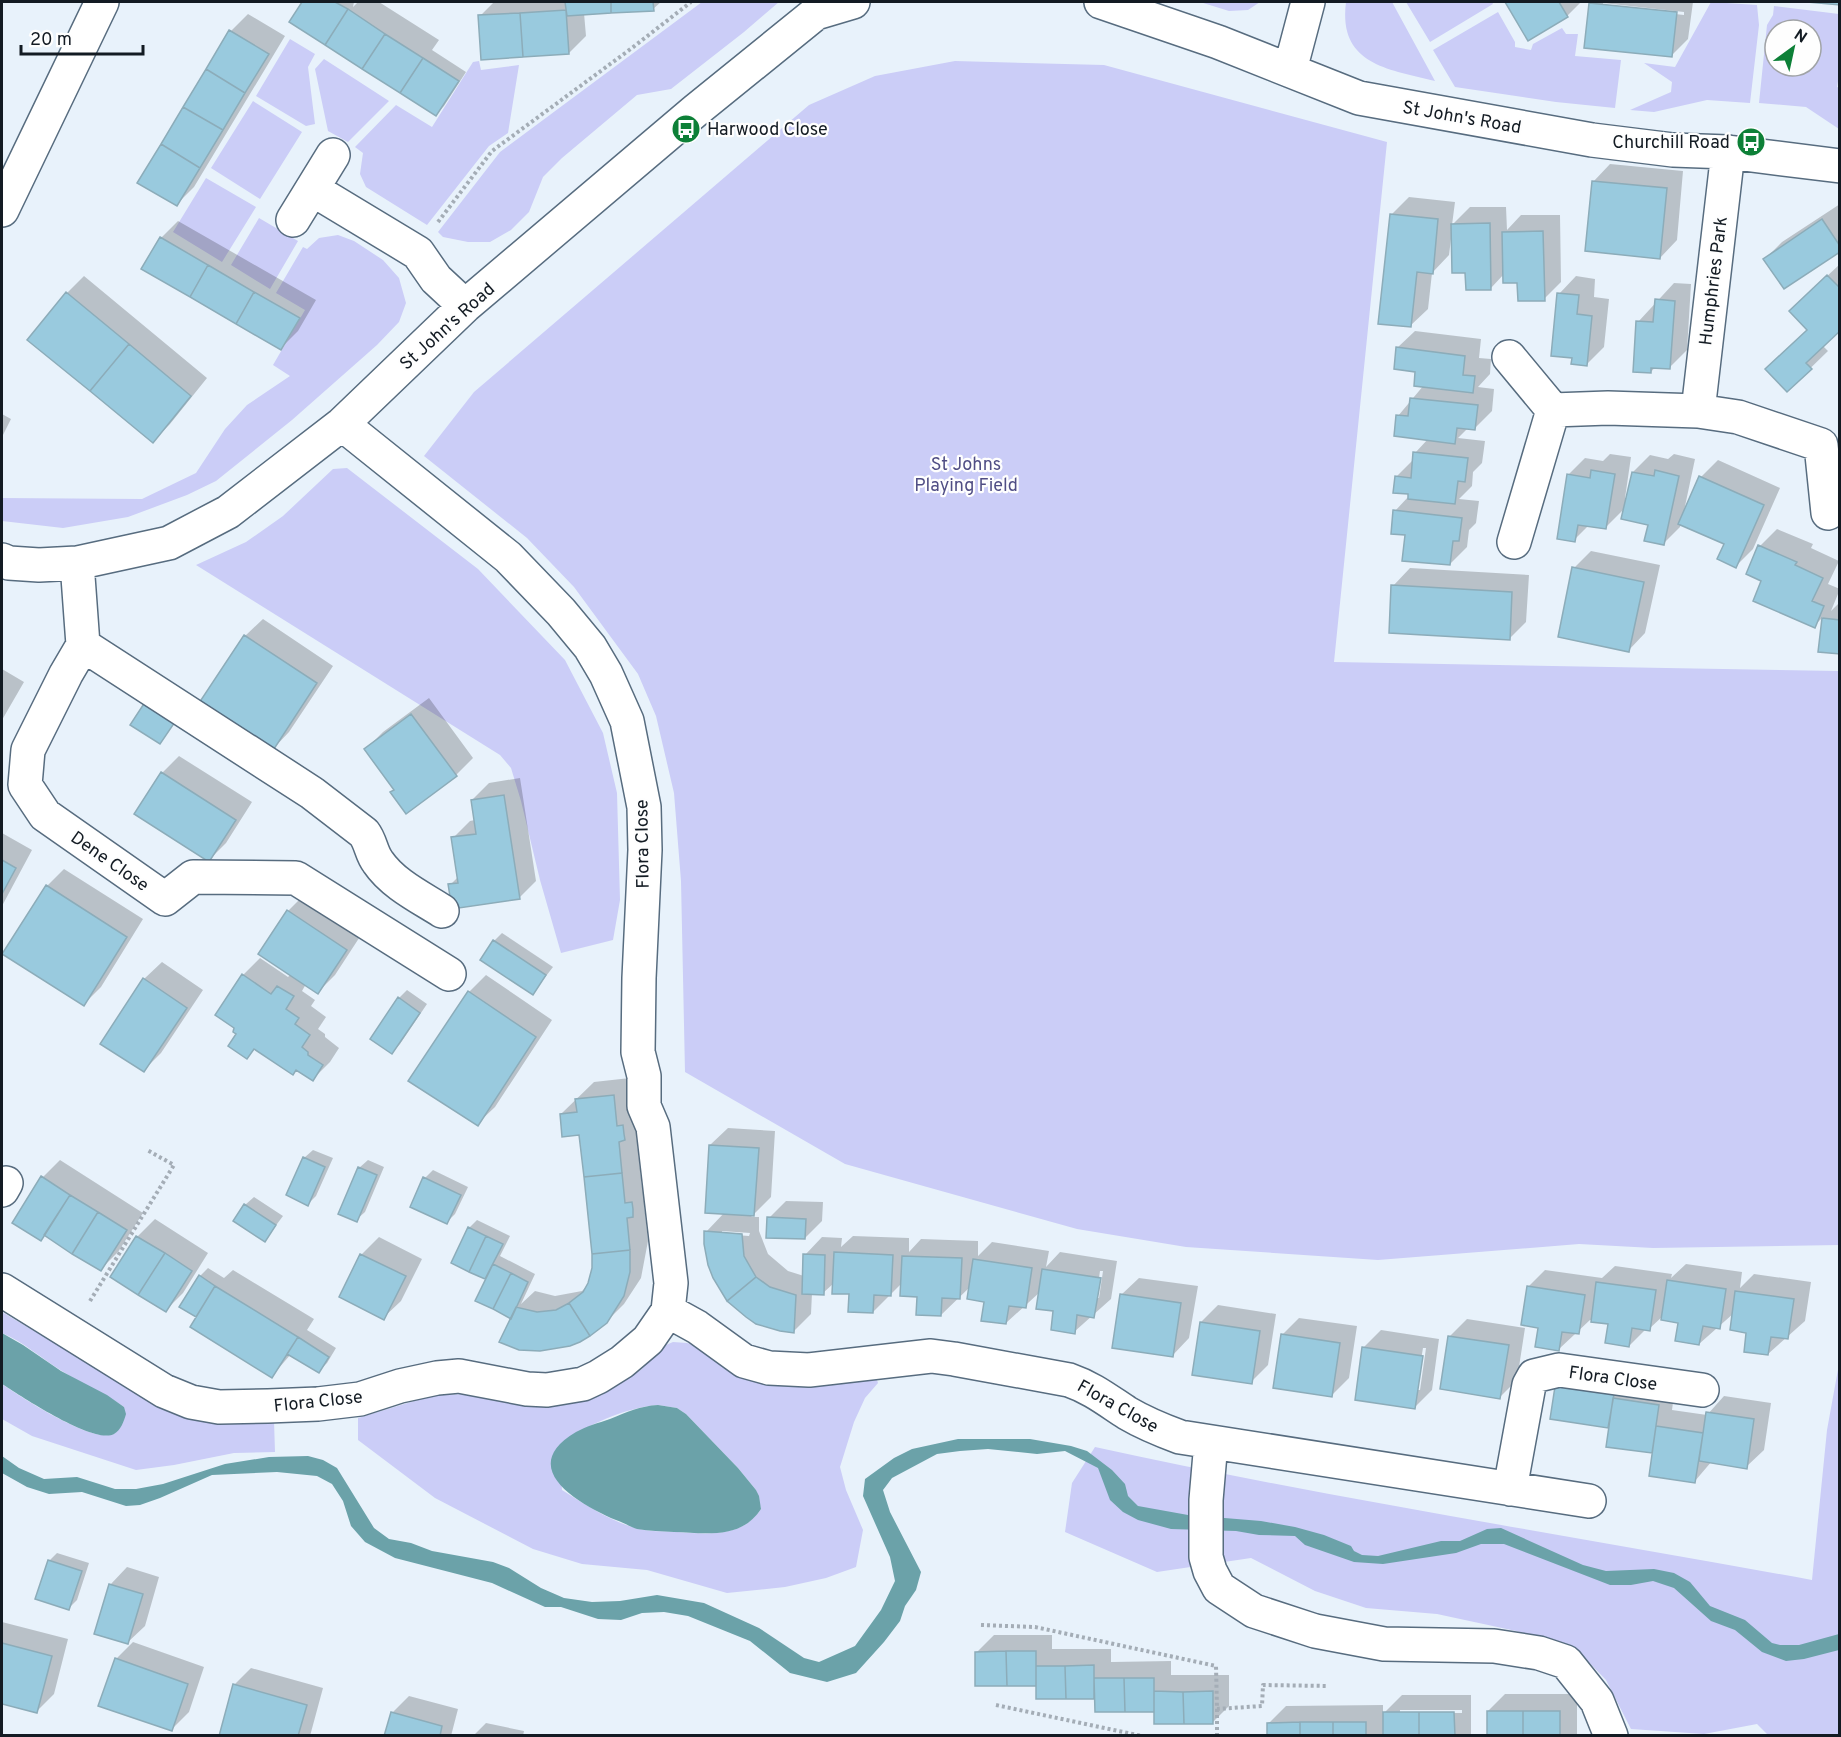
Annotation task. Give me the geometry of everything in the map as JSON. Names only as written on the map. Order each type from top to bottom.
[{"type":"street","points":[[2,210],[102,2]]},
{"type":"street","name":"St John's Road","points":[[2,560],[9,563],[39,565],[77,563],[169,543],[228,512],[342,424],[465,306],[686,118],[816,13],[853,2]]},
{"type":"street","name":"St John's Road","points":[[1101,2],[1218,42],[1359,98],[1592,140],[1673,150],[1728,152],[1839,166]]},
{"type":"street","points":[[1290,70],[1308,2]]},
{"type":"street","name":"Humphries Park","points":[[1698,411],[1728,152]]},
{"type":"street","points":[[293,219],[333,155]]},
{"type":"street","points":[[312,189],[418,253],[436,279],[465,306]]},
{"type":"street","points":[[1509,357],[1553,410]]},
{"type":"street","points":[[1553,410],[1698,411],[1738,417],[1830,439],[1828,513]]},
{"type":"street","points":[[1514,542],[1553,410]]},
{"type":"street","name":"Flora Close","points":[[2,1290],[164,1391],[191,1402],[219,1407],[318,1404],[360,1399],[437,1377],[459,1376],[527,1389],[566,1388],[583,1384],[622,1362],[648,1340],[668,1311],[670,1273],[652,1126],[644,1106],[644,1076],[638,1052],[645,850],[644,807],[627,721],[606,674],[590,647],[561,612],[508,557],[342,424]]},
{"type":"street","points":[[77,563],[83,645],[312,794],[364,833],[369,840],[374,857],[383,869],[401,885],[442,911]]},
{"type":"street","name":"Dene Close","points":[[83,645],[28,750],[25,785],[45,815],[165,899],[193,877],[296,878],[449,974]]},
{"type":"street","name":"Flora Close","points":[[668,1311],[697,1327],[744,1361],[769,1368],[809,1370],[931,1356],[954,1359],[1069,1380],[1087,1386],[1155,1428],[1180,1437],[1589,1501]]},
{"type":"street","name":"Flora Close","points":[[1510,1490],[1529,1385],[1534,1376],[1559,1370],[1702,1390]]},
{"type":"street","points":[[1211,1442],[1206,1500],[1206,1557],[1219,1588],[1254,1611],[1315,1631],[1384,1644],[1494,1646],[1539,1653],[1566,1662],[1597,1701],[1611,1736]]},
{"type":"path","points":[[418,253],[430,233],[492,152],[692,2]]},
{"type":"path","points":[[70,1333],[174,1165],[147,1150]]},
{"type":"path","points":[[981,1625],[1035,1627],[1216,1666],[1217,1736]]},
{"type":"path","points":[[1217,1709],[1262,1706],[1263,1685],[1328,1686]]},
{"type":"path","points":[[996,1705],[1123,1734],[1142,1736]]},
{"type":"green space","points":[[702,2],[779,2],[671,89],[637,95],[562,158],[543,177],[529,212],[511,230],[490,242],[468,242],[443,237],[438,232],[500,152]]},
{"type":"green space","points":[[1200,2],[1260,2],[1248,10],[1229,11]]},
{"type":"green space","points":[[1346,2],[1392,2],[1435,81],[1384,67],[1369,60],[1358,51],[1350,39],[1346,23]]},
{"type":"green space","points":[[1406,2],[1492,2],[1493,4],[1430,42]]},
{"type":"green space","points":[[1711,2],[1757,5],[1759,25],[1750,103],[1707,100],[1654,112],[1630,110],[1671,92],[1672,82],[1644,63],[1675,67]]},
{"type":"green space","points":[[1774,6],[1839,14],[1840,70],[1837,87],[1840,88],[1839,129],[1806,107],[1759,103],[1763,64],[1763,78],[1823,78],[1823,18],[1771,18]]},
{"type":"green space","points":[[1498,12],[1515,42],[1515,47],[1531,50],[1533,44],[1562,28],[1566,34],[1578,34],[1575,56],[1621,60],[1615,108],[1455,87],[1433,50]]},
{"type":"green space","points":[[290,39],[315,54],[308,67],[315,124],[306,126],[256,96]]},
{"type":"green space","points":[[324,59],[389,101],[348,142],[328,131],[315,69]]},
{"type":"green space","points":[[479,61],[481,70],[519,65],[508,133],[489,146],[427,225],[366,187],[360,174],[363,153],[355,147],[396,105],[432,127],[473,62]]},
{"type":"green space","name":"St Johns Playing Field","points":[[955,61],[1104,65],[1387,142],[1334,662],[1839,671],[1839,1245],[1653,1248],[1579,1244],[1378,1260],[1186,1247],[1077,1229],[845,1164],[685,1072],[681,881],[674,793],[656,716],[638,674],[574,587],[527,538],[424,456],[474,392],[809,105],[875,76]]},
{"type":"green space","points":[[253,101],[302,132],[260,199],[211,168]]},
{"type":"green space","points":[[206,178],[256,207],[222,262],[173,232]]},
{"type":"green space","points":[[259,218],[298,241],[270,289],[231,265]]},
{"type":"green space","points":[[338,235],[354,241],[383,260],[399,278],[406,303],[399,322],[377,345],[292,420],[216,481],[187,495],[128,517],[63,528],[2,521],[2,498],[142,499],[196,473],[225,429],[247,405],[290,376],[273,365],[305,310],[276,293],[303,247],[307,249],[319,238]]},
{"type":"green space","points":[[347,468],[478,569],[565,660],[603,733],[617,793],[620,900],[613,940],[561,953],[511,768],[500,755],[196,565],[246,542],[283,516],[333,469]]},
{"type":"green space","points":[[2,1312],[151,1400],[274,1421],[275,1452],[234,1453],[136,1470],[32,1436],[2,1419],[2,1384],[58,1418],[92,1433],[105,1435],[118,1431],[124,1407],[2,1333]]},
{"type":"green space","points":[[673,1342],[687,1343],[808,1386],[877,1380],[878,1383],[865,1398],[854,1422],[840,1467],[846,1490],[863,1530],[856,1567],[826,1578],[785,1587],[727,1593],[647,1570],[582,1564],[533,1549],[435,1498],[358,1440],[358,1418],[434,1395],[471,1394],[546,1407],[589,1399],[602,1395],[642,1369],[659,1348]],"holes":[[[658,1405],[677,1408],[686,1414],[756,1490],[761,1509],[744,1525],[734,1530],[712,1533],[641,1529],[607,1517],[562,1490],[559,1446],[580,1431],[633,1409]]]},
{"type":"green space","points":[[1839,1364],[1839,1735],[1768,1735],[1757,1724],[1704,1734],[1631,1729],[1606,1680],[1576,1649],[1516,1631],[1437,1614],[1366,1608],[1315,1591],[1251,1558],[1157,1572],[1065,1532],[1072,1483],[1095,1447],[1363,1500],[1812,1580],[1827,1430]]},
{"type":"shaded area","points":[[2,1333],[61,1371],[107,1395],[124,1407],[126,1414],[119,1430],[114,1434],[104,1436],[91,1433],[58,1418],[2,1384]]},
{"type":"shaded area","points":[[658,1405],[677,1408],[686,1414],[738,1468],[759,1496],[761,1509],[753,1519],[743,1526],[722,1532],[698,1533],[637,1529],[586,1505],[559,1484],[552,1471],[551,1459],[559,1445],[584,1428],[634,1410]]},
{"type":"shaded area","points":[[958,1439],[1030,1439],[1071,1446],[1087,1451],[1112,1470],[1125,1484],[1128,1496],[1138,1506],[1188,1515],[1261,1521],[1295,1527],[1351,1546],[1354,1551],[1362,1555],[1378,1556],[1441,1541],[1460,1541],[1487,1529],[1501,1528],[1583,1565],[1606,1571],[1654,1569],[1674,1573],[1690,1582],[1710,1606],[1745,1620],[1772,1643],[1799,1645],[1839,1634],[1839,1650],[1786,1661],[1762,1652],[1735,1630],[1711,1621],[1674,1588],[1653,1581],[1631,1585],[1610,1585],[1504,1544],[1481,1544],[1456,1553],[1383,1564],[1354,1562],[1305,1545],[1295,1536],[1171,1529],[1138,1520],[1123,1512],[1110,1500],[1098,1468],[1065,1451],[1037,1454],[988,1449],[937,1454],[892,1478],[883,1490],[890,1512],[921,1572],[916,1590],[905,1606],[900,1621],[856,1673],[827,1682],[790,1673],[750,1641],[688,1616],[664,1612],[642,1613],[621,1620],[598,1619],[561,1607],[545,1607],[492,1583],[395,1558],[365,1542],[351,1526],[343,1501],[332,1484],[317,1476],[277,1472],[212,1475],[160,1498],[140,1505],[126,1506],[82,1492],[49,1494],[27,1487],[2,1473],[2,1456],[19,1468],[44,1479],[77,1477],[115,1489],[136,1489],[163,1484],[225,1464],[269,1457],[308,1456],[323,1460],[337,1468],[374,1528],[389,1539],[411,1543],[432,1551],[493,1562],[509,1568],[541,1588],[564,1598],[592,1602],[620,1601],[657,1595],[704,1603],[759,1628],[804,1658],[819,1662],[855,1646],[881,1610],[895,1581],[890,1557],[863,1496],[865,1479],[894,1458],[912,1449]]},
{"type":"building","points":[[302,2],[335,2],[348,9],[325,45],[289,22]]},
{"type":"building","points":[[565,2],[611,2],[611,13],[567,16]]},
{"type":"building","points":[[611,2],[653,2],[654,11],[611,13]]},
{"type":"building","points":[[1505,2],[1559,2],[1568,17],[1528,41]]},
{"type":"building","points":[[1807,2],[1840,2],[1840,5]]},
{"type":"building","points":[[1589,3],[1677,12],[1672,57],[1584,48]]},
{"type":"building","points":[[348,9],[385,34],[362,69],[325,45]]},
{"type":"building","points":[[566,10],[569,54],[523,57],[520,13]]},
{"type":"building","points":[[520,13],[523,57],[481,60],[478,15]]},
{"type":"building","points":[[229,30],[269,54],[245,93],[206,69]]},
{"type":"building","points":[[385,34],[423,58],[400,93],[362,69]]},
{"type":"building","points":[[423,58],[459,81],[436,116],[400,93]]},
{"type":"building","points":[[206,69],[245,93],[223,130],[183,107]]},
{"type":"building","points":[[183,107],[223,130],[200,168],[161,144]]},
{"type":"building","points":[[161,144],[200,168],[177,206],[137,183]]},
{"type":"building","points":[[1592,181],[1667,188],[1660,259],[1585,251]]},
{"type":"building","points":[[1390,214],[1438,219],[1433,274],[1417,272],[1411,327],[1378,324]]},
{"type":"building","points":[[1822,219],[1840,246],[1840,252],[1784,289],[1763,259]]},
{"type":"building","points":[[1490,223],[1491,290],[1466,290],[1465,273],[1452,273],[1451,224]]},
{"type":"building","points":[[1543,231],[1545,301],[1518,301],[1517,283],[1503,283],[1502,232]]},
{"type":"building","points":[[160,237],[208,265],[190,297],[141,269]]},
{"type":"building","points":[[208,265],[254,292],[236,324],[190,297]]},
{"type":"building","points":[[1827,275],[1840,288],[1840,331],[1806,363],[1812,369],[1787,392],[1765,369],[1807,330],[1789,311]]},
{"type":"building","points":[[66,292],[129,344],[90,391],[27,340]]},
{"type":"building","points":[[254,292],[300,318],[281,350],[236,324]]},
{"type":"building","points":[[1557,293],[1579,295],[1577,314],[1592,316],[1587,366],[1571,364],[1572,358],[1551,356]]},
{"type":"building","points":[[1655,299],[1675,301],[1670,369],[1651,368],[1651,373],[1633,372],[1636,321],[1653,322]]},
{"type":"building","points":[[129,344],[191,396],[153,443],[90,391]]},
{"type":"building","points":[[1396,347],[1465,356],[1463,375],[1475,376],[1473,393],[1414,386],[1415,372],[1394,369]]},
{"type":"building","points":[[1410,398],[1478,405],[1475,430],[1457,428],[1455,444],[1394,436],[1396,415],[1408,416]]},
{"type":"building","points":[[1413,452],[1468,458],[1465,482],[1458,481],[1455,504],[1408,499],[1408,494],[1393,493],[1395,476],[1411,478]]},
{"type":"building","points":[[1591,470],[1615,474],[1606,529],[1578,525],[1575,542],[1557,539],[1567,474],[1590,478]]},
{"type":"building","points":[[1655,470],[1679,476],[1664,545],[1644,541],[1648,525],[1621,519],[1632,472],[1654,476]]},
{"type":"building","points":[[1699,476],[1764,505],[1736,568],[1717,559],[1724,544],[1678,524]]},
{"type":"building","points":[[1393,510],[1462,518],[1459,541],[1453,541],[1450,565],[1402,561],[1405,535],[1391,534]]},
{"type":"building","points":[[1758,545],[1797,562],[1795,565],[1823,578],[1812,601],[1824,606],[1815,628],[1753,601],[1761,581],[1746,574]]},
{"type":"building","points":[[1572,567],[1644,582],[1629,652],[1558,637]]},
{"type":"building","points":[[1391,585],[1512,592],[1510,640],[1389,633]]},
{"type":"building","points":[[1822,618],[1840,620],[1840,654],[1818,652]]},
{"type":"building","points":[[244,635],[317,683],[272,752],[199,703]]},
{"type":"building","points":[[147,699],[177,719],[160,744],[130,725]]},
{"type":"building","points":[[411,714],[457,776],[406,814],[390,792],[394,790],[364,749]]},
{"type":"building","points":[[161,772],[236,820],[209,862],[134,814]]},
{"type":"building","points":[[504,795],[520,899],[452,909],[448,884],[458,883],[451,837],[476,834],[471,800]]},
{"type":"building","points":[[2,860],[16,868],[2,894]]},
{"type":"building","points":[[46,885],[127,937],[84,1006],[2,954]]},
{"type":"building","points":[[287,910],[347,950],[318,994],[258,954]]},
{"type":"building","points":[[493,940],[546,975],[533,995],[480,960]]},
{"type":"building","points":[[242,974],[271,994],[277,986],[294,996],[286,1009],[299,1018],[295,1024],[310,1035],[302,1047],[308,1055],[323,1065],[313,1081],[296,1070],[293,1075],[254,1049],[247,1059],[228,1046],[236,1034],[233,1032],[234,1028],[215,1015]]},
{"type":"building","points":[[143,978],[187,1008],[144,1072],[100,1044]]},
{"type":"building","points":[[468,991],[536,1037],[478,1126],[408,1081]]},
{"type":"building","points":[[398,997],[420,1013],[392,1054],[370,1039]]},
{"type":"building","points":[[614,1095],[617,1126],[623,1125],[625,1140],[619,1142],[622,1173],[584,1177],[579,1135],[562,1137],[560,1114],[577,1112],[575,1099]]},
{"type":"building","points":[[709,1145],[759,1148],[754,1216],[705,1213]]},
{"type":"building","points":[[303,1157],[325,1167],[308,1206],[286,1195]]},
{"type":"building","points":[[358,1167],[377,1175],[357,1222],[338,1214]]},
{"type":"building","points":[[622,1173],[625,1203],[632,1202],[633,1209],[633,1217],[627,1218],[630,1250],[592,1254],[584,1177]]},
{"type":"building","points":[[41,1176],[70,1195],[41,1241],[12,1223]]},
{"type":"building","points":[[423,1177],[461,1195],[447,1224],[410,1207]]},
{"type":"building","points":[[70,1195],[98,1212],[72,1254],[44,1235]]},
{"type":"building","points":[[244,1204],[276,1225],[265,1242],[233,1221]]},
{"type":"building","points":[[98,1212],[127,1230],[101,1271],[72,1254]]},
{"type":"building","points":[[767,1217],[806,1219],[805,1239],[766,1238]]},
{"type":"building","points":[[468,1227],[486,1236],[469,1272],[451,1263]]},
{"type":"building","points":[[704,1231],[742,1234],[744,1256],[756,1277],[727,1301],[708,1265]]},
{"type":"building","points":[[136,1236],[165,1253],[138,1295],[110,1277]]},
{"type":"building","points":[[486,1236],[503,1244],[485,1279],[469,1272]]},
{"type":"building","points":[[630,1250],[630,1272],[624,1296],[607,1323],[590,1336],[569,1303],[583,1292],[588,1283],[592,1268],[592,1254]]},
{"type":"building","points":[[834,1252],[893,1255],[891,1296],[874,1295],[873,1313],[848,1312],[849,1294],[832,1294]]},
{"type":"building","points":[[165,1253],[192,1271],[166,1312],[138,1295]]},
{"type":"building","points":[[360,1254],[406,1276],[384,1320],[339,1297]]},
{"type":"building","points":[[803,1254],[825,1255],[824,1295],[802,1294]]},
{"type":"building","points":[[902,1256],[962,1258],[960,1299],[942,1298],[941,1316],[916,1315],[917,1297],[900,1296]]},
{"type":"building","points":[[973,1259],[1032,1268],[1026,1308],[1009,1306],[1006,1324],[981,1321],[984,1302],[967,1299]]},
{"type":"building","points":[[493,1264],[511,1273],[493,1309],[475,1301]]},
{"type":"building","points":[[1042,1269],[1101,1278],[1094,1318],[1077,1315],[1075,1334],[1051,1330],[1053,1311],[1036,1309]]},
{"type":"building","points":[[511,1273],[528,1282],[511,1319],[493,1309]]},
{"type":"building","points":[[199,1275],[215,1286],[196,1317],[179,1307]]},
{"type":"building","points":[[756,1277],[770,1287],[796,1295],[794,1333],[756,1324],[727,1301]]},
{"type":"building","points":[[1667,1280],[1726,1289],[1720,1329],[1703,1326],[1699,1345],[1675,1341],[1678,1323],[1661,1320]]},
{"type":"building","points":[[1596,1282],[1656,1290],[1650,1331],[1632,1328],[1629,1347],[1605,1343],[1608,1324],[1591,1322]]},
{"type":"building","points":[[215,1286],[298,1337],[272,1378],[190,1327]]},
{"type":"building","points":[[1527,1286],[1585,1295],[1579,1334],[1562,1332],[1559,1351],[1535,1347],[1538,1328],[1521,1325]]},
{"type":"building","points":[[1735,1291],[1794,1299],[1788,1339],[1771,1337],[1768,1355],[1744,1352],[1746,1333],[1730,1330]]},
{"type":"building","points":[[1120,1294],[1181,1303],[1173,1357],[1112,1348]]},
{"type":"building","points":[[569,1303],[590,1336],[580,1342],[540,1351],[519,1350],[499,1342],[516,1307],[537,1312],[556,1310]]},
{"type":"building","points":[[1200,1322],[1260,1331],[1252,1384],[1192,1375]]},
{"type":"building","points":[[1281,1334],[1340,1343],[1332,1397],[1273,1388]]},
{"type":"building","points":[[1448,1336],[1509,1345],[1500,1399],[1440,1389]]},
{"type":"building","points":[[298,1337],[329,1357],[319,1373],[287,1354]]},
{"type":"building","points":[[1362,1347],[1423,1356],[1415,1409],[1355,1400]]},
{"type":"building","points":[[1556,1380],[1615,1389],[1608,1428],[1550,1419]]},
{"type":"building","points":[[1613,1398],[1659,1405],[1652,1453],[1606,1447]]},
{"type":"building","points":[[1706,1412],[1754,1419],[1747,1469],[1699,1461]]},
{"type":"building","points":[[1656,1426],[1703,1433],[1695,1483],[1649,1476]]},
{"type":"building","points":[[48,1560],[82,1571],[69,1610],[35,1599]]},
{"type":"building","points":[[109,1584],[143,1594],[128,1644],[94,1634]]},
{"type":"building","points":[[2,1643],[52,1656],[37,1713],[2,1704]]},
{"type":"building","points":[[1006,1651],[1007,1686],[975,1686],[975,1652]]},
{"type":"building","points":[[1006,1651],[1036,1651],[1036,1686],[1007,1686]]},
{"type":"building","points":[[115,1658],[188,1684],[172,1731],[98,1706]]},
{"type":"building","points":[[1094,1665],[1094,1699],[1066,1699],[1065,1666]]},
{"type":"building","points":[[1036,1666],[1065,1666],[1066,1699],[1036,1699]]},
{"type":"building","points":[[1094,1678],[1124,1678],[1125,1712],[1095,1712]]},
{"type":"building","points":[[1124,1678],[1154,1678],[1154,1712],[1125,1712]]},
{"type":"building","points":[[233,1684],[307,1705],[298,1736],[219,1736]]},
{"type":"building","points":[[1154,1691],[1183,1692],[1184,1724],[1154,1724]]},
{"type":"building","points":[[1213,1691],[1213,1724],[1184,1724],[1183,1692]]},
{"type":"building","points":[[1487,1711],[1523,1711],[1523,1736],[1487,1736]]},
{"type":"building","points":[[1523,1711],[1560,1711],[1560,1736],[1523,1736]]},
{"type":"building","points":[[391,1712],[442,1726],[440,1736],[384,1736]]},
{"type":"building","points":[[1383,1712],[1419,1712],[1419,1736],[1383,1736]]},
{"type":"building","points":[[1419,1712],[1454,1712],[1455,1736],[1419,1736]]},
{"type":"building","points":[[1300,1722],[1333,1722],[1333,1736],[1300,1736]]},
{"type":"building","points":[[1300,1722],[1300,1736],[1267,1736],[1267,1723]]},
{"type":"building","points":[[1333,1722],[1366,1722],[1366,1736],[1333,1736]]},
{"type":"place","name":"Harwood Close","points":[[686,129]]},
{"type":"place","name":"Churchill Road","points":[[1751,142]]}]
